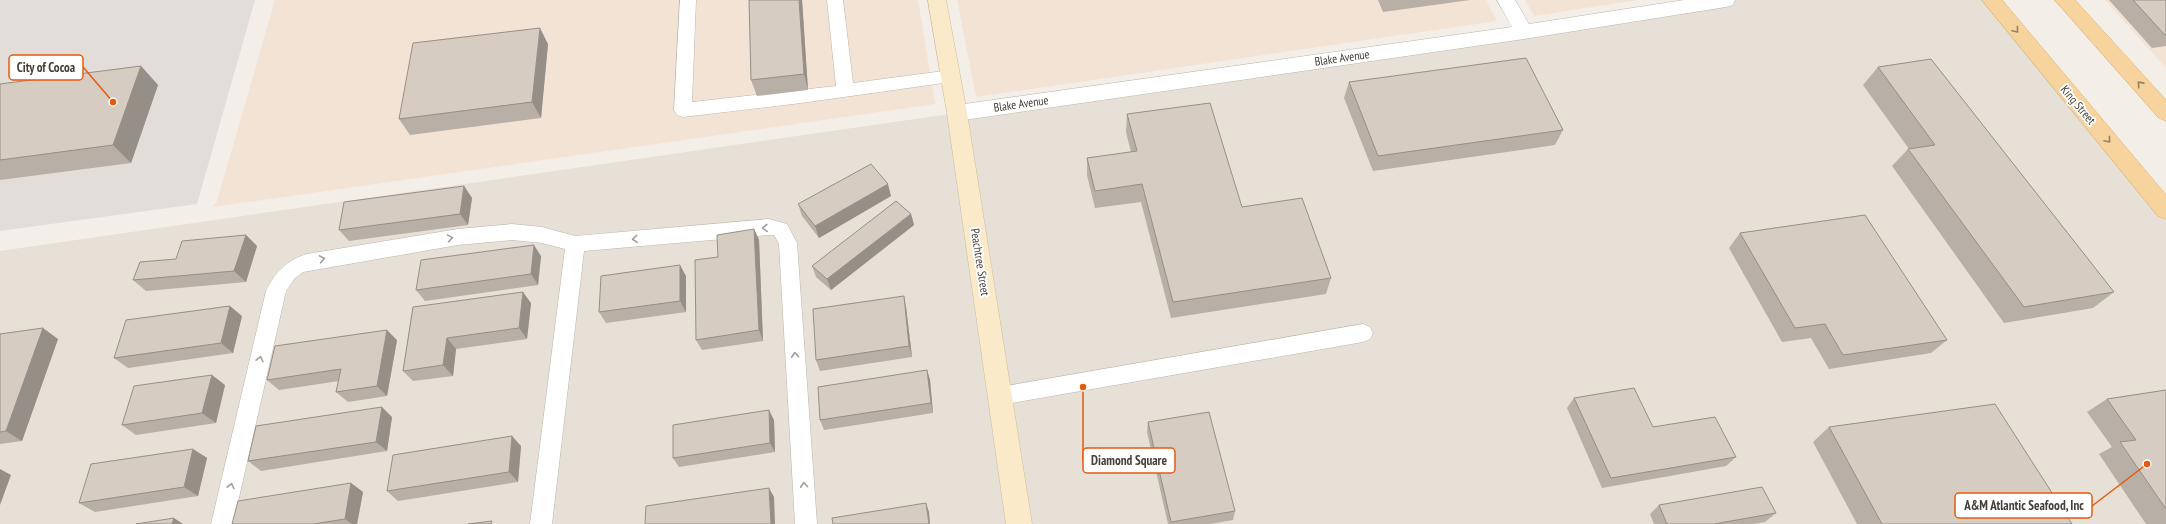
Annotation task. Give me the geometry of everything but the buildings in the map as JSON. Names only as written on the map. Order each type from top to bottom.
[{"type":"main road","name":"King Street","points":[[1990,0],[2166,210]]},
{"type":"main road","points":[[2064,0],[2166,112]]},
{"type":"street","name":"Peachtree Street","points":[[937,0],[957,113],[1019,524]]},
{"type":"street","points":[[1506,0],[1524,32]]},
{"type":"street","name":"Blake Avenue","points":[[957,113],[1524,32],[1726,0]]},
{"type":"lane","points":[[688,0],[683,110],[801,97],[951,76]]},
{"type":"lane","points":[[835,0],[845,90]]},
{"type":"lane","points":[[222,524],[276,292],[280,281],[287,272],[307,262],[458,237],[512,232],[542,235],[575,244],[769,227],[780,229],[788,243],[806,524]]},
{"type":"lane","points":[[541,524],[575,244]]},
{"type":"lane","points":[[1000,396],[1363,332]]},
{"type":"shaded area","points":[[0,0],[255,0],[197,204],[0,231]]},
{"type":"shaded area","points":[[275,0],[918,0],[935,104],[213,207],[217,201]]},
{"type":"shaded area","points":[[957,0],[1486,0],[1497,21],[976,97]]},
{"type":"shaded area","points":[[1525,0],[1638,0],[1534,16]]},
{"type":"shaded area","points":[[1714,0],[1991,0],[2166,210],[2166,524],[0,524],[0,251],[957,113]]},
{"type":"shaded area","points":[[2105,0],[2166,0],[2166,68]]},
{"type":"place","name":"City of Cocoa","points":[[113,102]]},
{"type":"place","name":"Diamond Square","points":[[1083,387]]},
{"type":"place","name":"A&M Atlantic Seafood, Inc","points":[[2147,464]]}]
